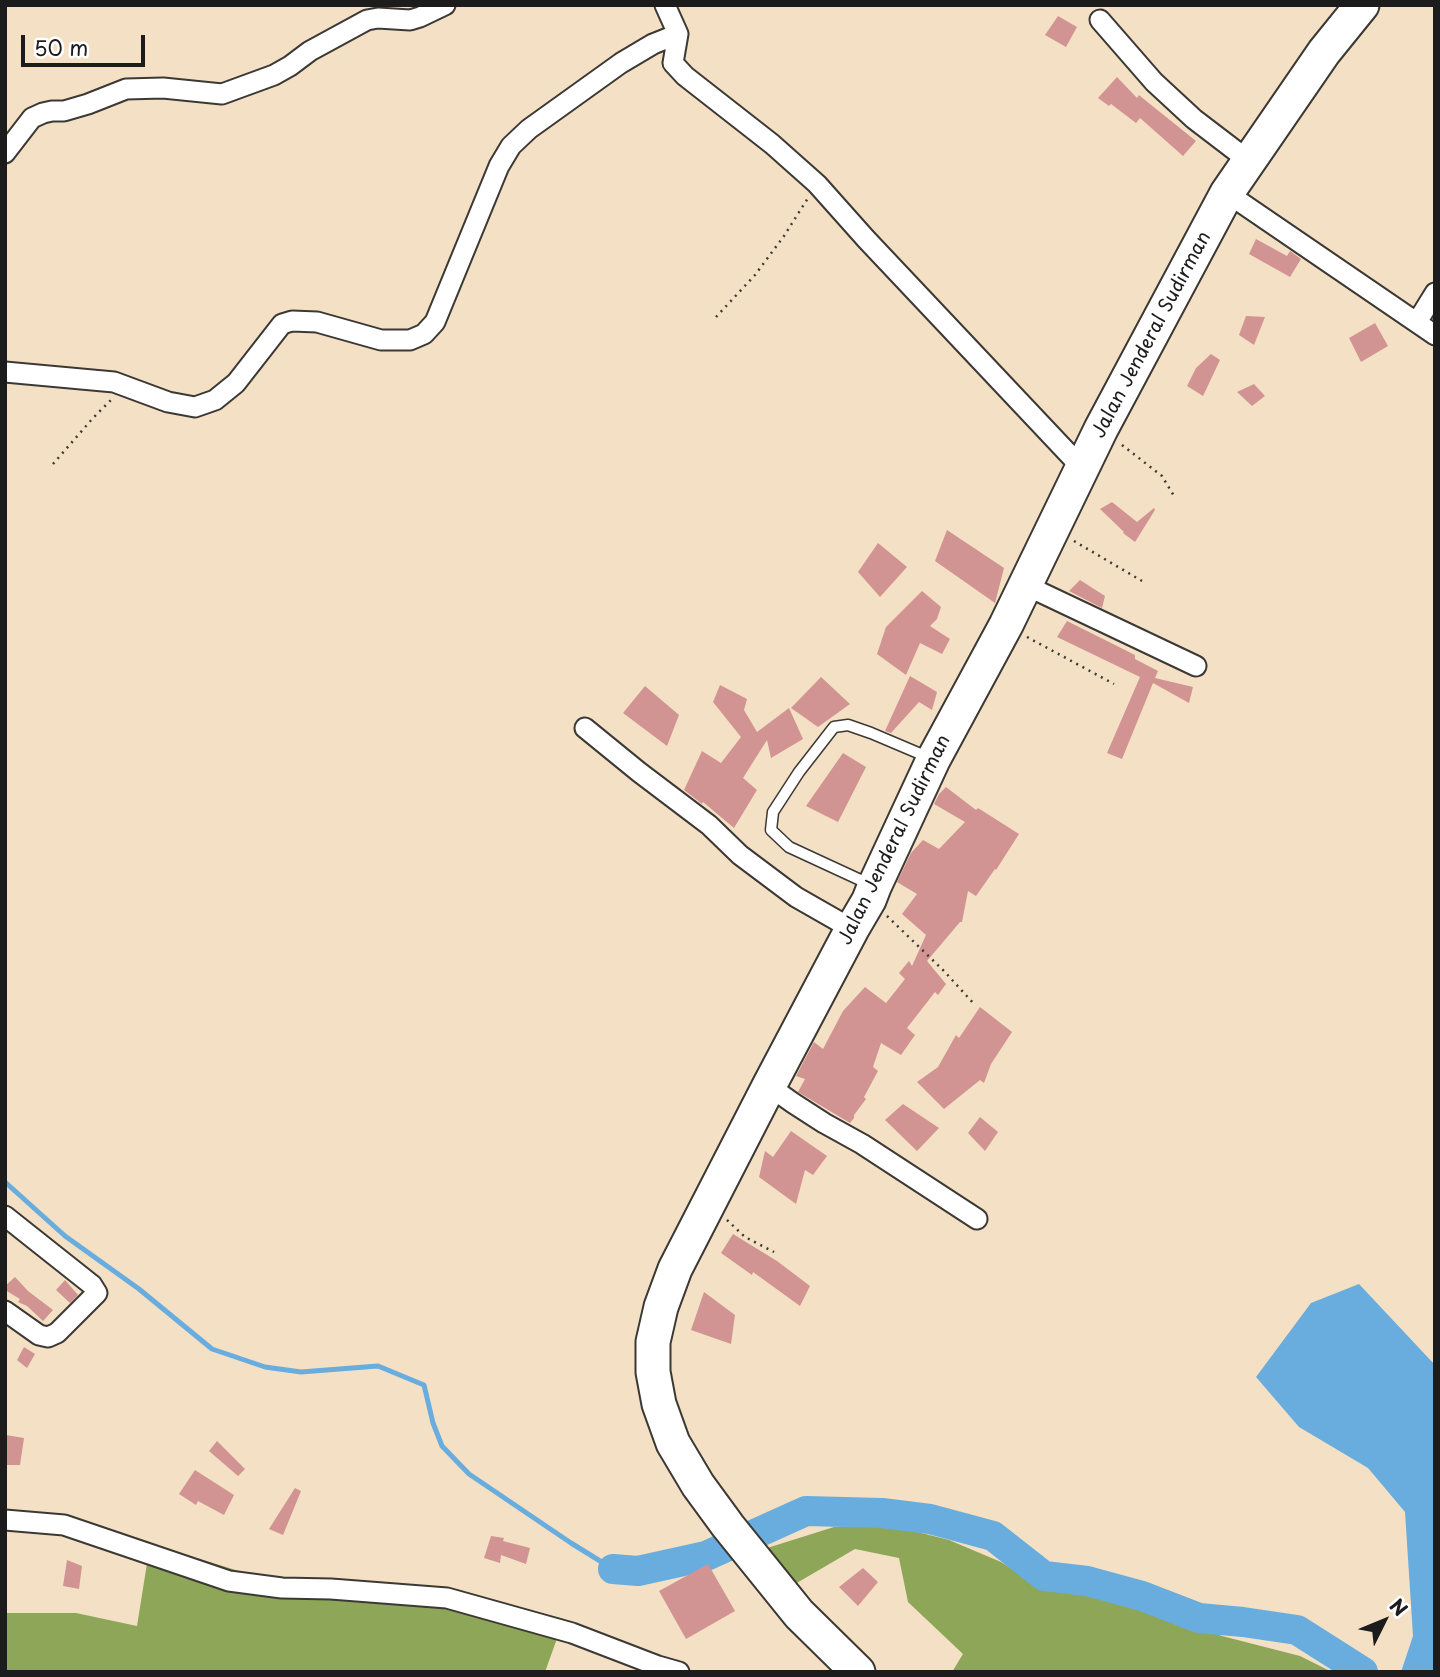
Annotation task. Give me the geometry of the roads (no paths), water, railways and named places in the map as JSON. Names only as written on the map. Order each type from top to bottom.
[{"type":"highway","name":"Jalan Jenderal Sudirman","points":[[854,1671],[799,1614],[728,1527],[673,1443],[659,1404],[653,1373],[653,1342],[661,1307],[675,1269],[872,893],[933,760],[1006,625],[1101,429],[1227,193],[1324,52],[1362,5]]},
{"type":"street","points":[[5,153],[32,118],[43,113],[76,108],[126,89],[163,88],[222,94],[274,75],[310,51],[368,20],[410,20],[445,5]]},
{"type":"street","points":[[665,5],[678,34],[673,62],[685,76],[772,144],[817,184],[1082,468]]},
{"type":"street","points":[[1100,20],[1154,82],[1195,119],[1249,161]]},
{"type":"street","points":[[5,372],[99,380],[127,386],[168,402],[195,407],[215,400],[236,383],[282,324],[292,321],[317,323],[381,340],[410,341],[424,334],[435,322],[499,166],[511,146],[529,129],[621,62],[678,34]]},
{"type":"street","points":[[1227,193],[1435,335]]},
{"type":"street","points":[[1417,322],[1435,293]]},
{"type":"street","points":[[1025,585],[1196,666]]},
{"type":"street","points":[[585,728],[709,825],[740,855],[796,897],[852,929]]},
{"type":"street","points":[[769,1086],[977,1219]]},
{"type":"street","points":[[5,1216],[92,1285],[97,1293],[58,1333],[48,1337],[39,1335],[5,1311]]},
{"type":"street","points":[[5,1520],[64,1525],[229,1581],[282,1588],[447,1598],[572,1633],[679,1672]]},
{"type":"lane","points":[[872,893],[789,847],[771,830],[773,812],[799,772],[834,727],[848,725],[933,760]]},
{"type":"water","points":[[1359,1284],[1435,1365],[1435,1672],[1401,1672],[1413,1636],[1405,1512],[1368,1468],[1299,1427],[1256,1377],[1311,1303]]},
{"type":"waterway","points":[[5,1182],[65,1236],[139,1289],[212,1349],[265,1367],[301,1372],[378,1366],[424,1385],[433,1423],[442,1446],[469,1474],[613,1569]]},
{"type":"waterway","points":[[613,1569],[638,1571],[706,1556],[806,1511],[882,1513],[930,1519],[993,1536],[1044,1576],[1087,1581],[1142,1596],[1199,1618],[1297,1630],[1363,1672]]}]
